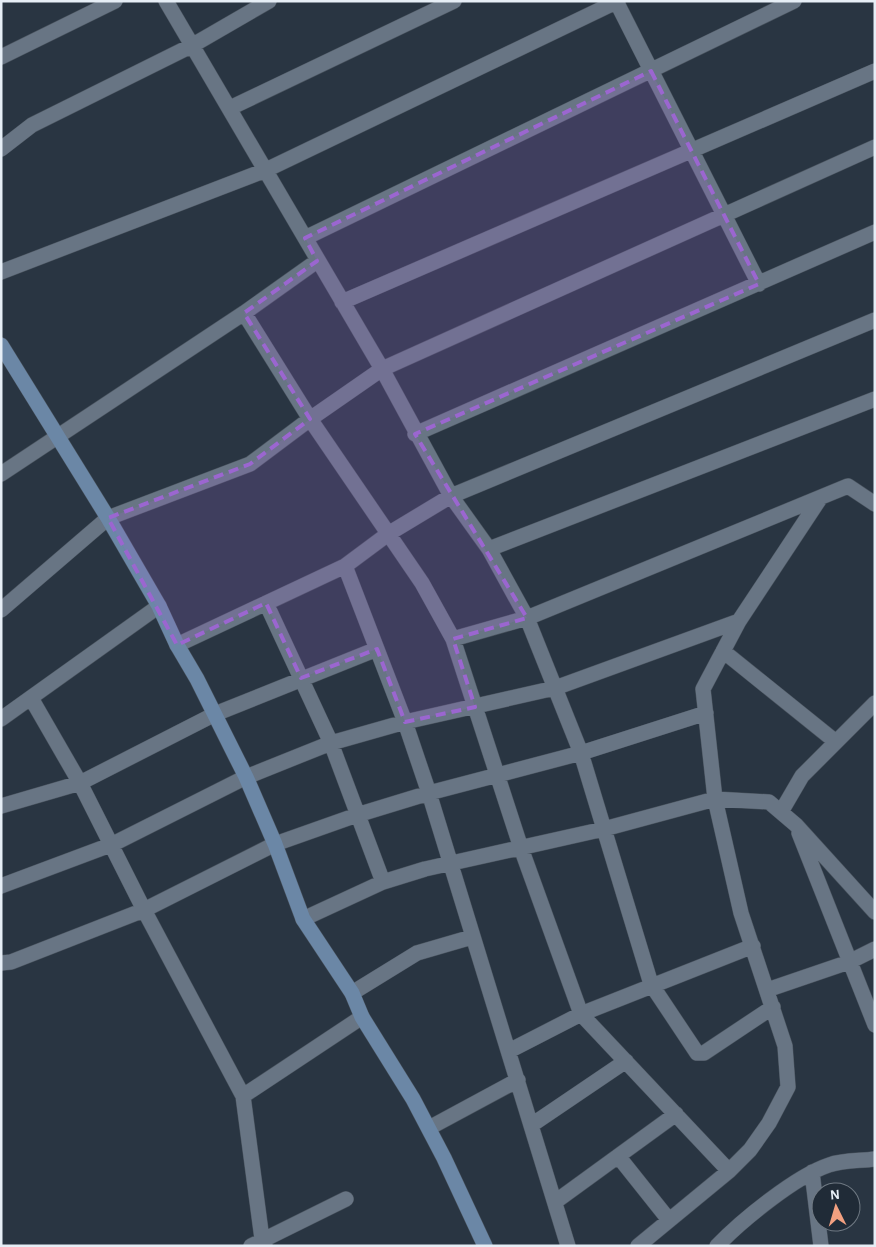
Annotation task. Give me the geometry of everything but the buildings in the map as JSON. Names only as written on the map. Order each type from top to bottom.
[{"type":"main road","points":[[1,345],[108,518],[159,606],[177,645],[246,777],[275,844],[303,919],[352,993],[362,1016],[429,1128],[485,1246]]},
{"type":"street","points":[[1,56],[115,1]]},
{"type":"street","points":[[166,1],[382,369],[415,434],[451,496],[488,549],[527,618],[581,753],[651,984],[697,1053],[704,1053],[773,1007]]},
{"type":"street","points":[[1,149],[32,125],[193,45],[269,1]]},
{"type":"street","points":[[230,108],[454,1]]},
{"type":"street","points":[[305,238],[794,1]]},
{"type":"street","points":[[1,272],[266,170],[617,2],[759,284]]},
{"type":"street","points":[[342,302],[875,71]]},
{"type":"street","points":[[1,610],[108,518],[250,464],[310,418],[382,369],[875,147]]},
{"type":"street","points":[[415,434],[875,232]]},
{"type":"street","points":[[1,474],[244,313],[317,261]]},
{"type":"street","points":[[244,313],[310,418],[422,583],[453,639],[521,848],[581,1014],[729,1171]]},
{"type":"street","points":[[177,645],[344,566],[388,534],[451,496],[875,320]]},
{"type":"street","points":[[488,549],[875,399]]},
{"type":"street","points":[[453,639],[527,618],[848,486],[875,504]]},
{"type":"street","points":[[638,1246],[729,1171],[750,1150],[764,1130],[788,1087],[786,1046],[741,914],[715,799],[703,689],[739,621],[820,497]]},
{"type":"street","points":[[344,566],[405,722],[429,793],[451,861],[472,937],[533,1124],[568,1246]]},
{"type":"street","points":[[266,603],[331,744],[383,882]]},
{"type":"street","points":[[1,719],[159,606]]},
{"type":"street","points":[[1,886],[113,844],[246,777],[331,744],[405,722],[555,688],[739,621]]},
{"type":"street","points":[[1,806],[80,783],[214,714],[377,649]]},
{"type":"street","points":[[723,652],[836,742]]},
{"type":"street","points":[[31,698],[113,844],[144,910],[243,1096],[260,1244],[346,1199]]},
{"type":"street","points":[[781,812],[802,776],[836,742],[872,711]]},
{"type":"street","points":[[1,963],[10,962],[144,910],[275,844],[357,815],[429,793],[581,753],[706,713]]},
{"type":"street","points":[[303,919],[383,882],[451,861],[521,848],[604,829],[715,799],[769,802],[796,825],[874,911]]},
{"type":"street","points":[[796,825],[875,1025]]},
{"type":"street","points":[[352,993],[417,953],[472,937]]},
{"type":"street","points":[[509,1051],[581,1014],[651,984],[752,946]]},
{"type":"street","points":[[767,990],[849,962],[875,949]]},
{"type":"street","points":[[243,1096],[362,1016]]},
{"type":"street","points":[[533,1124],[626,1061]]},
{"type":"street","points":[[429,1128],[518,1080]]},
{"type":"street","points":[[556,1202],[676,1114]]},
{"type":"street","points":[[618,1156],[669,1220]]},
{"type":"street","points":[[717,1246],[738,1224],[812,1172],[831,1164],[875,1159]]},
{"type":"street","points":[[812,1172],[821,1246]]},
{"type":"highlighted area","points":[[651,71],[759,284],[415,434],[527,618],[453,639],[475,707],[405,722],[377,649],[301,678],[266,603],[177,645],[108,518],[250,464],[310,419],[244,313],[317,261],[305,238]]}]
